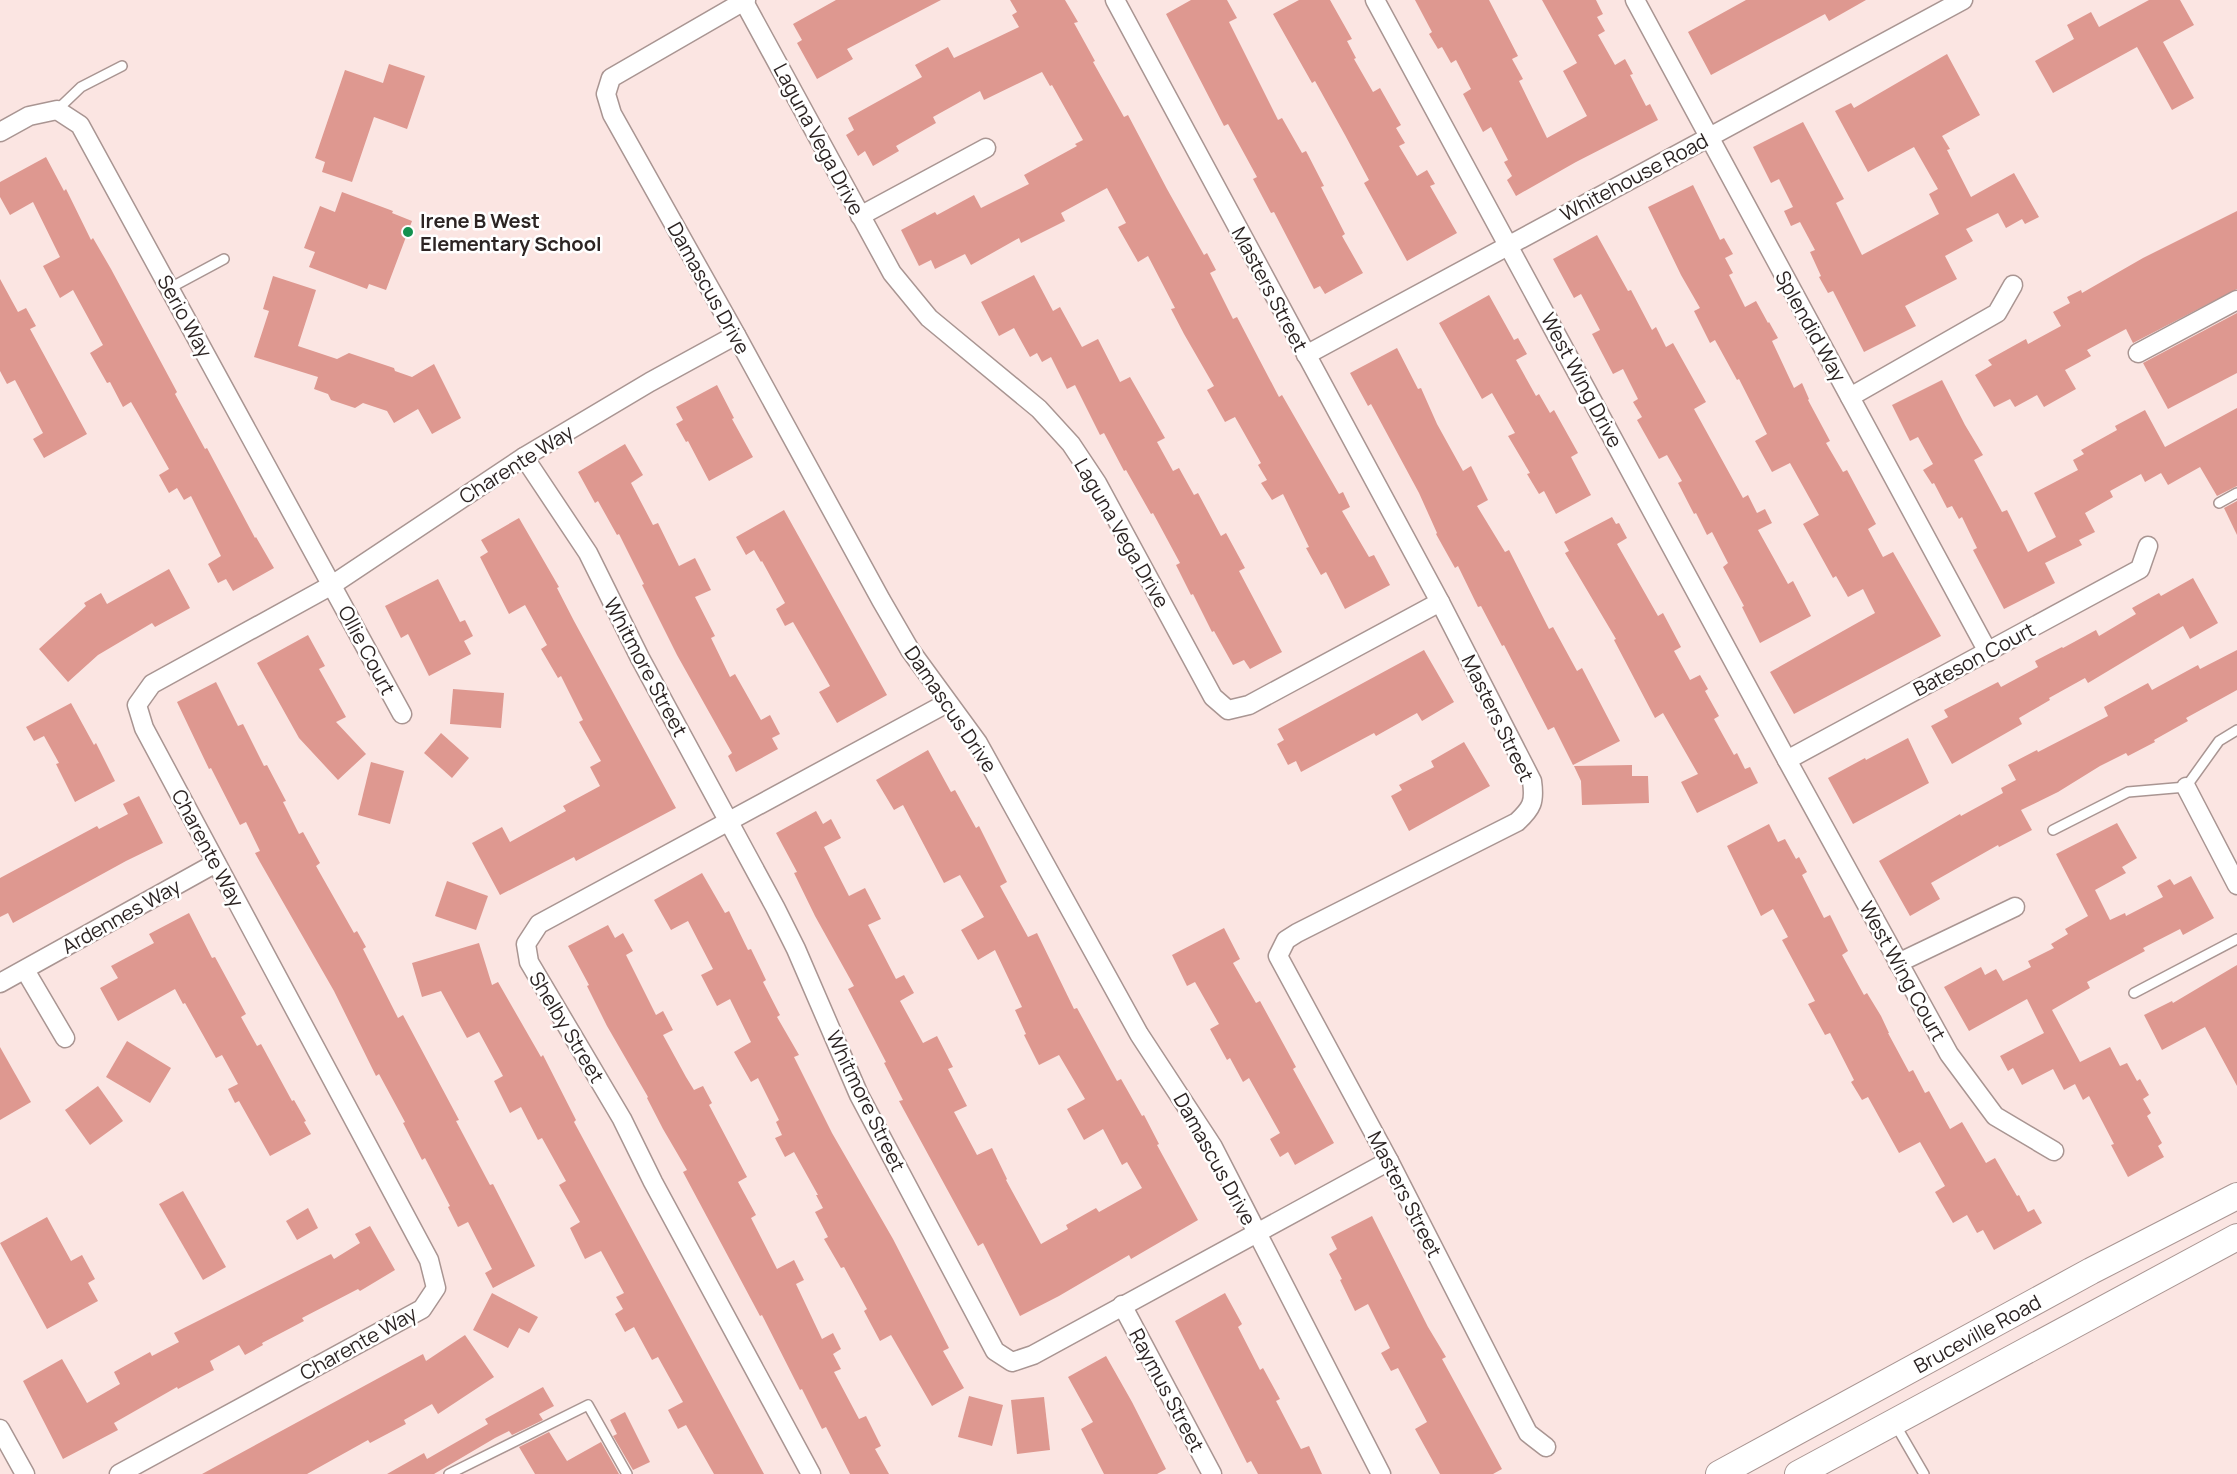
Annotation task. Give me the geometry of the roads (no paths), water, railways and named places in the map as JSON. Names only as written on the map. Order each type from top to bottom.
[{"type":"main road","name":"Bruceville Road","points":[[1719,1474],[2091,1271],[2237,1196]]},
{"type":"main road","name":"Bruceville Road","points":[[1798,1474],[2237,1237]]},
{"type":"street","name":"Laguna Vega Drive","points":[[744,0],[892,273],[929,318],[1039,409],[1071,444],[1097,483],[1213,697],[1228,710],[1249,705],[1440,602]]},
{"type":"street","name":"Damascus Drive","points":[[744,0],[611,78],[606,94],[612,114],[736,335],[880,600],[910,650],[978,743],[1139,1034],[1213,1147],[1381,1474]]},
{"type":"street","name":"Masters Street","points":[[1115,0],[1440,602],[1533,781],[1534,798],[1528,812],[1517,822],[1292,936],[1286,940],[1278,956],[1389,1161],[1528,1433],[1546,1447]]},
{"type":"street","name":"West Wing Drive","points":[[1375,0],[1787,760]]},
{"type":"street","name":"Splendid Way","points":[[1635,0],[1988,652]]},
{"type":"street","name":"Whitehouse Road","points":[[1306,355],[1963,0]]},
{"type":"street","points":[[0,132],[29,116],[57,110]]},
{"type":"street","name":"Serio Way","points":[[57,110],[80,125],[332,585]]},
{"type":"street","points":[[860,216],[986,148]]},
{"type":"street","points":[[1850,397],[1997,313],[2013,285]]},
{"type":"street","points":[[2138,352],[2237,300]]},
{"type":"street","name":"Charente Way","points":[[119,1474],[422,1309],[436,1288],[429,1260],[144,728],[137,705],[152,684],[332,585],[524,457],[650,382],[736,335]]},
{"type":"street","name":"Whitmore Street","points":[[524,457],[588,553],[640,658],[796,949],[859,1095],[995,1351],[1012,1362],[1033,1355],[1389,1161]]},
{"type":"street","name":"Bateson Court","points":[[1787,760],[2140,569],[2148,546]]},
{"type":"street","name":"Ollie Court","points":[[332,585],[402,714]]},
{"type":"street","name":"Shelby Street","points":[[811,1474],[652,1182],[622,1119],[528,962],[526,944],[539,924],[947,703]]},
{"type":"street","name":"West Wing Court","points":[[1787,760],[1949,1054],[1995,1116],[2054,1151]]},
{"type":"street","points":[[2186,787],[2237,885]]},
{"type":"street","name":"Ardennes Way","points":[[0,983],[216,863]]},
{"type":"street","points":[[1898,963],[2015,907]]},
{"type":"street","points":[[25,970],[65,1038]]},
{"type":"street","name":"Raymus Street","points":[[1122,1305],[1212,1474]]},
{"type":"street","points":[[0,1429],[25,1474]]},
{"type":"lane","points":[[57,110],[81,87],[122,66]]},
{"type":"lane","points":[[170,288],[224,259]]},
{"type":"lane","points":[[2219,503],[2237,493]]},
{"type":"lane","points":[[2053,830],[2128,792],[2186,787],[2219,741],[2237,730]]},
{"type":"lane","points":[[2134,993],[2237,939]]},
{"type":"lane","points":[[449,1474],[588,1404],[627,1474]]},
{"type":"lane","points":[[1895,1422],[1924,1474]]},
{"type":"place","name":"Irene B West Elementary School","points":[[408,232]]}]
